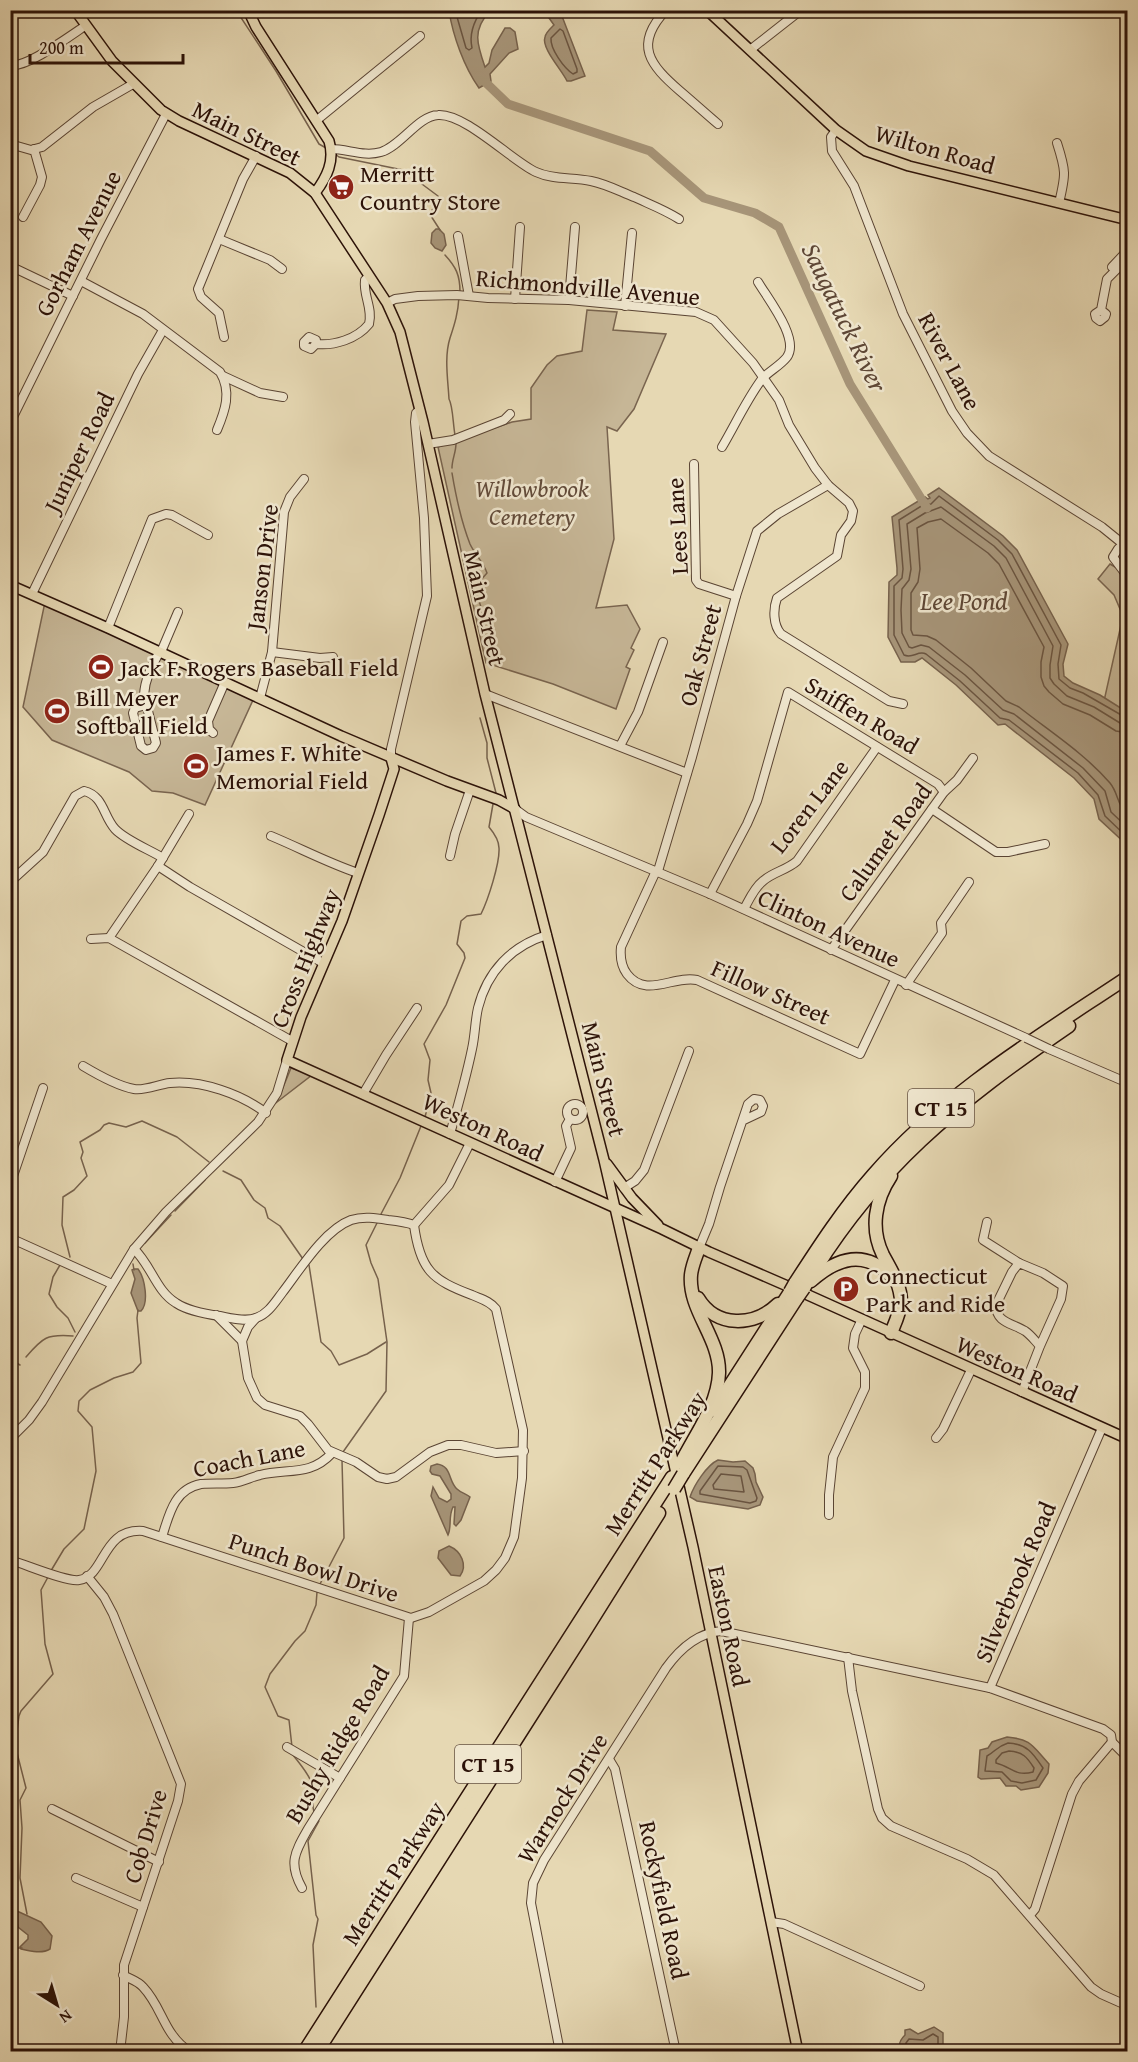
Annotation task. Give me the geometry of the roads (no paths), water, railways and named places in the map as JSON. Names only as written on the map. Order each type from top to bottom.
[{"type":"highway","name":"Merritt Parkway","points":[[304,2052],[678,1476],[851,1201],[880,1167],[925,1122],[992,1067],[1128,977]]},
{"type":"highway","name":"Merritt Parkway","points":[[797,1290],[865,1198],[895,1164],[941,1121],[1006,1069],[1128,986]]},
{"type":"highway","points":[[891,1333],[901,1306],[900,1289],[882,1251],[876,1232],[876,1216],[880,1197],[894,1172],[941,1121]]},
{"type":"highway","points":[[678,1476],[713,1400],[719,1371],[714,1346],[695,1301],[692,1284],[693,1267],[699,1248]]},
{"type":"highway","points":[[692,1284],[700,1302],[707,1310],[714,1316],[729,1321],[749,1320],[763,1315],[830,1267],[844,1261],[853,1259],[874,1262],[885,1269],[896,1281]]},
{"type":"highway","name":"Merritt Parkway","points":[[317,2052],[678,1476]]},
{"type":"main road","name":"Main Street","points":[[75,10],[108,57],[166,114],[293,175],[315,193],[387,303],[403,341],[485,694],[615,1209]]},
{"type":"main road","points":[[248,10],[256,27],[327,138],[331,149],[330,166],[315,193]]},
{"type":"main road","name":"Wilton Road","points":[[707,10],[836,129],[860,147],[886,159],[1128,220]]},
{"type":"main road","points":[[10,585],[392,758],[515,808]]},
{"type":"main road","name":"Cross Highway","points":[[287,1060],[292,1041],[342,921],[394,769],[392,758]]},
{"type":"main road","name":"Weston Road","points":[[287,1060],[662,1229],[699,1248],[1128,1439]]},
{"type":"main road","name":"Weston Road","points":[[604,1160],[638,1205],[662,1229]]},
{"type":"main road","name":"Easton Road","points":[[615,1209],[711,1633],[798,2049]]},
{"type":"street","points":[[666,10],[650,34],[648,46],[650,60],[660,74],[718,124]]},
{"type":"street","points":[[750,50],[801,10]]},
{"type":"street","points":[[10,65],[16,66],[29,60],[86,26]]},
{"type":"street","points":[[316,120],[420,36]]},
{"type":"street","points":[[10,144],[34,149],[46,144],[93,107],[133,84]]},
{"type":"street","name":"Gorham Avenue","points":[[10,423],[166,114]]},
{"type":"street","points":[[331,149],[365,154],[379,152],[390,148],[426,119],[434,115],[441,115],[455,119],[537,172],[550,177],[591,181],[610,187],[679,219]]},
{"type":"street","name":"River Lane","points":[[836,129],[831,138],[832,151],[854,186],[907,323],[962,427],[978,447],[989,456],[1125,542]]},
{"type":"street","points":[[1057,143],[1065,169],[1065,180],[1059,203]]},
{"type":"street","points":[[23,217],[41,181],[41,171],[34,149]]},
{"type":"street","points":[[224,337],[219,313],[198,293],[243,179],[256,156]]},
{"type":"street","points":[[569,300],[575,227]]},
{"type":"street","points":[[515,299],[520,228]]},
{"type":"street","points":[[625,306],[632,233]]},
{"type":"street","points":[[458,236],[463,296]]},
{"type":"street","points":[[219,239],[270,260],[282,269]]},
{"type":"street","points":[[1101,310],[1107,279],[1113,267],[1128,250]]},
{"type":"street","points":[[1107,279],[1128,258]]},
{"type":"street","points":[[10,266],[73,296]]},
{"type":"street","points":[[316,344],[325,345],[348,339],[364,331],[369,324],[370,309],[364,286],[369,276]]},
{"type":"street","points":[[81,281],[143,314],[217,369],[223,376],[227,389],[224,414],[217,430]]},
{"type":"street","points":[[722,447],[764,377],[788,356],[791,347],[779,315],[758,282]]},
{"type":"street","name":"Richmondville Avenue","points":[[387,303],[395,299],[418,296],[569,300],[696,312],[710,317],[723,328],[764,377],[779,400],[789,425],[804,451],[828,484],[852,507],[853,516],[842,535],[837,556],[777,598],[776,628],[781,634],[889,701],[903,704]]},
{"type":"street","name":"Juniper Road","points":[[32,594],[138,374],[163,330]]},
{"type":"street","points":[[223,376],[260,393],[283,397]]},
{"type":"street","name":"Cross Highway","points":[[392,758],[391,749],[427,596],[426,538],[415,422],[416,413],[420,410]]},
{"type":"street","points":[[428,444],[442,443],[464,435],[504,420],[510,414]]},
{"type":"street","name":"Lees Lane","points":[[694,464],[696,580],[699,584],[736,596]]},
{"type":"street","name":"Janson Drive","points":[[260,698],[272,652],[284,512],[290,497],[304,479]]},
{"type":"street","name":"Oak Street","points":[[657,871],[736,596],[757,531],[764,524],[828,484]]},
{"type":"street","points":[[108,628],[152,519],[166,514],[172,515],[208,535]]},
{"type":"street","points":[[1125,542],[1113,557],[1128,577]]},
{"type":"street","points":[[146,705],[135,708],[133,713],[141,746],[146,750],[153,748],[156,743],[144,695],[146,680],[178,612]]},
{"type":"street","points":[[620,746],[638,712],[663,642]]},
{"type":"street","points":[[272,652],[320,658],[333,657]]},
{"type":"street","points":[[213,733],[209,729],[208,721],[225,682]]},
{"type":"street","name":"Sniffen Road","points":[[710,894],[755,807],[788,693],[938,784],[944,792]]},
{"type":"street","points":[[485,694],[687,773]]},
{"type":"street","name":"Loren Lane","points":[[744,909],[764,879],[780,873],[797,861],[877,747]]},
{"type":"street","name":"Calumet Road","points":[[831,950],[944,792],[957,780],[973,758]]},
{"type":"street","points":[[10,882],[43,852],[75,796],[84,790],[98,798],[115,829],[163,858]]},
{"type":"street","points":[[450,856],[470,790]]},
{"type":"street","name":"Clinton Avenue","points":[[515,808],[526,817],[744,909],[906,985],[1128,1083]]},
{"type":"street","points":[[932,809],[996,852],[1008,852],[1045,844]]},
{"type":"street","points":[[110,938],[189,814]]},
{"type":"street","points":[[271,836],[325,861],[358,873]]},
{"type":"street","points":[[158,866],[190,887],[323,963]]},
{"type":"street","name":"Fillow Street","points":[[657,871],[621,947],[623,968],[638,985],[652,986],[686,979],[697,980],[860,1054],[895,980]]},
{"type":"street","points":[[906,985],[942,933],[941,923],[969,882]]},
{"type":"street","points":[[450,1134],[472,1050],[477,1009],[486,985],[500,964],[516,949],[547,934]]},
{"type":"street","points":[[91,939],[110,938],[292,1041]]},
{"type":"street","points":[[363,1094],[417,1008]]},
{"type":"street","points":[[624,1188],[635,1181],[644,1170],[689,1051]]},
{"type":"street","name":"Cross Highway","points":[[10,1439],[29,1420],[42,1402],[134,1249],[157,1222],[266,1113],[277,1093],[287,1060]]},
{"type":"street","points":[[83,1066],[109,1080],[131,1088],[181,1082],[226,1091],[243,1098],[266,1113]]},
{"type":"street","points":[[10,1185],[44,1088]]},
{"type":"street","points":[[555,1182],[571,1148],[566,1126],[570,1119]]},
{"type":"street","points":[[699,1248],[710,1224],[720,1187],[744,1120]]},
{"type":"street","points":[[470,1143],[448,1185],[414,1225],[373,1218],[358,1218],[343,1224],[325,1239],[272,1306],[248,1327],[242,1341],[248,1378],[257,1398],[265,1405],[294,1413],[302,1418],[323,1445],[333,1453],[361,1464],[378,1478],[387,1479],[398,1475],[430,1452],[445,1446],[461,1445],[496,1453],[524,1451]]},
{"type":"street","points":[[987,1222],[983,1240],[1018,1263],[1043,1273],[1063,1286],[1061,1299],[1022,1392]]},
{"type":"street","name":"Punch Bowl Drive","points":[[87,1576],[112,1543],[123,1534],[138,1531],[235,1560],[408,1618],[425,1615],[479,1584],[496,1570],[505,1558],[516,1529],[524,1451],[521,1412],[497,1311],[490,1303],[445,1284],[433,1275],[423,1257],[414,1225]]},
{"type":"street","points":[[10,1238],[112,1284]]},
{"type":"street","points":[[134,1249],[143,1258],[170,1299],[184,1308],[243,1319],[256,1318]]},
{"type":"street","points":[[1018,1263],[996,1305],[996,1310],[1001,1319],[1026,1332],[1040,1346]]},
{"type":"street","points":[[216,1315],[242,1341]]},
{"type":"street","points":[[829,1515],[833,1457],[865,1388],[865,1372],[853,1348],[855,1334],[862,1319]]},
{"type":"street","points":[[936,1438],[943,1429],[972,1370]]},
{"type":"street","name":"Silverbrook Road","points":[[711,1633],[721,1631],[737,1634],[990,1688],[1102,1428]]},
{"type":"street","name":"Coach Lane","points":[[162,1537],[172,1506],[189,1488],[200,1484],[234,1483],[260,1475],[303,1471],[333,1453]]},
{"type":"street","points":[[10,1560],[71,1579],[79,1580],[87,1576]]},
{"type":"street","name":"Cob Drive","points":[[87,1576],[110,1606],[181,1781],[180,1796],[126,1957],[120,2052]]},
{"type":"street","name":"Bushy Ridge Road","points":[[302,1888],[294,1868],[294,1854],[404,1676],[408,1618]]},
{"type":"street","name":"Warnock Drive","points":[[560,2052],[530,1893],[539,1868],[676,1655],[688,1644],[711,1633]]},
{"type":"street","points":[[848,1657],[852,1691],[878,1809],[882,1818],[891,1826],[983,1867],[1006,1887],[1091,1987],[1128,2006]]},
{"type":"street","points":[[990,1688],[1097,1726],[1108,1732],[1112,1742],[1128,1758]]},
{"type":"street","points":[[1030,1915],[1035,1909],[1071,1794],[1079,1780],[1112,1742]]},
{"type":"street","points":[[290,1749],[340,1778]]},
{"type":"street","name":"Rockyfield Road","points":[[609,1759],[615,1769],[676,2052]]},
{"type":"street","points":[[52,1809],[159,1862]]},
{"type":"street","points":[[76,1878],[143,1907]]},
{"type":"street","points":[[771,1922],[792,1928],[919,1986]]},
{"type":"street","points":[[123,1976],[145,1989],[173,2038],[190,2052]]},
{"type":"street","points":[[798,2049],[808,2052]]},
{"type":"water","points":[[449,11],[490,11],[478,31],[478,44],[485,67],[505,28],[510,28],[515,32],[518,49],[509,53],[490,74],[491,81],[479,88],[460,51]]},
{"type":"water","points":[[544,11],[560,11],[585,76],[567,81],[553,59],[546,47],[545,37],[554,25]]},
{"type":"water","points":[[436,229],[444,234],[446,245],[442,251],[431,243],[432,233]]},
{"type":"water","name":"Lee Pond","points":[[939,488],[1003,536],[1017,550],[1068,644],[1063,664],[1064,676],[1127,712],[1127,845],[1099,819],[1094,799],[1074,778],[1005,724],[998,725],[956,685],[922,658],[915,662],[901,662],[888,637],[889,582],[897,575],[892,517],[925,497],[930,498],[928,495]]},
{"type":"water","points":[[138,1269],[144,1284],[145,1302],[141,1311],[138,1311],[131,1293],[135,1279],[132,1270]]},
{"type":"water","points":[[718,1460],[745,1461],[753,1468],[763,1497],[760,1505],[748,1509],[697,1501],[690,1497],[701,1476]]},
{"type":"water","points":[[442,1465],[448,1471],[457,1489],[470,1497],[461,1520],[456,1526],[454,1524],[455,1507],[453,1507],[448,1535],[431,1496],[433,1487],[439,1498],[447,1502],[451,1499],[451,1494],[440,1476],[430,1471],[431,1466]]},
{"type":"water","points":[[449,1546],[457,1551],[462,1559],[463,1567],[460,1576],[451,1575],[438,1558],[439,1551]]},
{"type":"water","points":[[1007,1737],[1027,1742],[1049,1764],[1048,1773],[1039,1787],[1021,1790],[1016,1786],[1006,1786],[1000,1778],[981,1779],[978,1777],[980,1750],[988,1748],[992,1742]]},
{"type":"water","points":[[17,1911],[41,1922],[52,1936],[50,1949],[40,1952],[21,1949],[28,1935],[18,1927],[15,1913]]},
{"type":"water","points":[[934,2027],[943,2033],[943,2051],[902,2051],[900,2049],[899,2045],[905,2035],[905,2030],[910,2029],[918,2034]]},
{"type":"waterway","points":[[236,10],[276,71],[319,144],[326,148]]},
{"type":"waterway","name":"Saugatuck River","points":[[479,76],[508,104],[650,151],[704,198],[755,213],[779,227],[850,384],[927,508]]},
{"type":"waterway","points":[[335,154],[339,157],[403,170],[438,196],[439,199],[431,216],[440,230]]},
{"type":"waterway","points":[[445,255],[457,272],[460,292]]},
{"type":"waterway","points":[[455,435],[449,399],[447,361],[448,345],[459,297]]},
{"type":"waterway","points":[[452,468],[456,443]]},
{"type":"waterway","points":[[452,473],[467,535],[487,573],[480,581],[476,593],[483,614],[481,635]]},
{"type":"waterway","points":[[480,718],[496,793]]},
{"type":"waterway","points":[[425,1117],[431,1093],[428,1080],[430,1060],[424,1044],[446,1005],[465,958],[457,944],[461,921],[467,916],[481,914],[498,863],[498,842],[489,827],[493,804]]},
{"type":"waterway","points":[[70,1257],[62,1225],[63,1197],[74,1190],[87,1176],[81,1158],[83,1152],[80,1142],[104,1125],[109,1123],[126,1127],[142,1121],[177,1137],[209,1162]]},
{"type":"waterway","points":[[381,1214],[400,1178],[421,1126]]},
{"type":"waterway","points":[[223,1171],[241,1180],[254,1200],[265,1208],[268,1218],[280,1226],[303,1259]]},
{"type":"waterway","points":[[175,1211],[205,1180]]},
{"type":"waterway","points":[[145,1243],[171,1215]]},
{"type":"waterway","points":[[343,1452],[386,1391],[387,1342],[378,1279],[366,1245],[377,1223]]},
{"type":"waterway","points":[[133,1264],[134,1270]]},
{"type":"waterway","points":[[60,1265],[53,1277],[49,1294],[68,1318],[75,1332]]},
{"type":"waterway","points":[[309,1265],[321,1342],[331,1351],[339,1365],[367,1354],[386,1342]]},
{"type":"waterway","points":[[52,1569],[64,1549],[84,1529],[96,1471],[92,1427],[78,1411],[79,1401],[90,1390],[114,1378],[133,1372],[141,1363],[138,1310]]},
{"type":"waterway","points":[[26,1357],[46,1338],[73,1336]]},
{"type":"waterway","points":[[10,1359],[20,1365]]},
{"type":"waterway","points":[[320,1584],[344,1538],[342,1460]]},
{"type":"waterway","points":[[27,1914],[20,1878],[22,1828],[20,1800],[26,1788],[15,1745],[21,1711],[53,1674],[45,1644],[41,1590],[48,1577]]},
{"type":"waterway","points":[[292,1747],[289,1720],[278,1716],[265,1687],[270,1674],[305,1631],[316,1605],[317,1592]]},
{"type":"waterway","points":[[293,1755],[312,1784],[314,1812]]},
{"type":"waterway","points":[[316,2007],[313,1945],[318,1919],[308,1841],[319,1821]]},
{"type":"waterway","points":[[10,1948],[22,1948]]},
{"type":"place","name":"Merritt Country Store","points":[[341,187]]},
{"type":"place","name":"Jack F. Rogers Baseball Field","points":[[101,667]]},
{"type":"place","name":"Bill Meyer Softball Field","points":[[57,711]]},
{"type":"place","name":"James F. White Memorial Field","points":[[196,766]]},
{"type":"place","name":"Connecticut Park and Ride","points":[[846,1289]]},
{"type":"park label","name":"Willowbrook Cemetery","points":[[532,502]]}]
